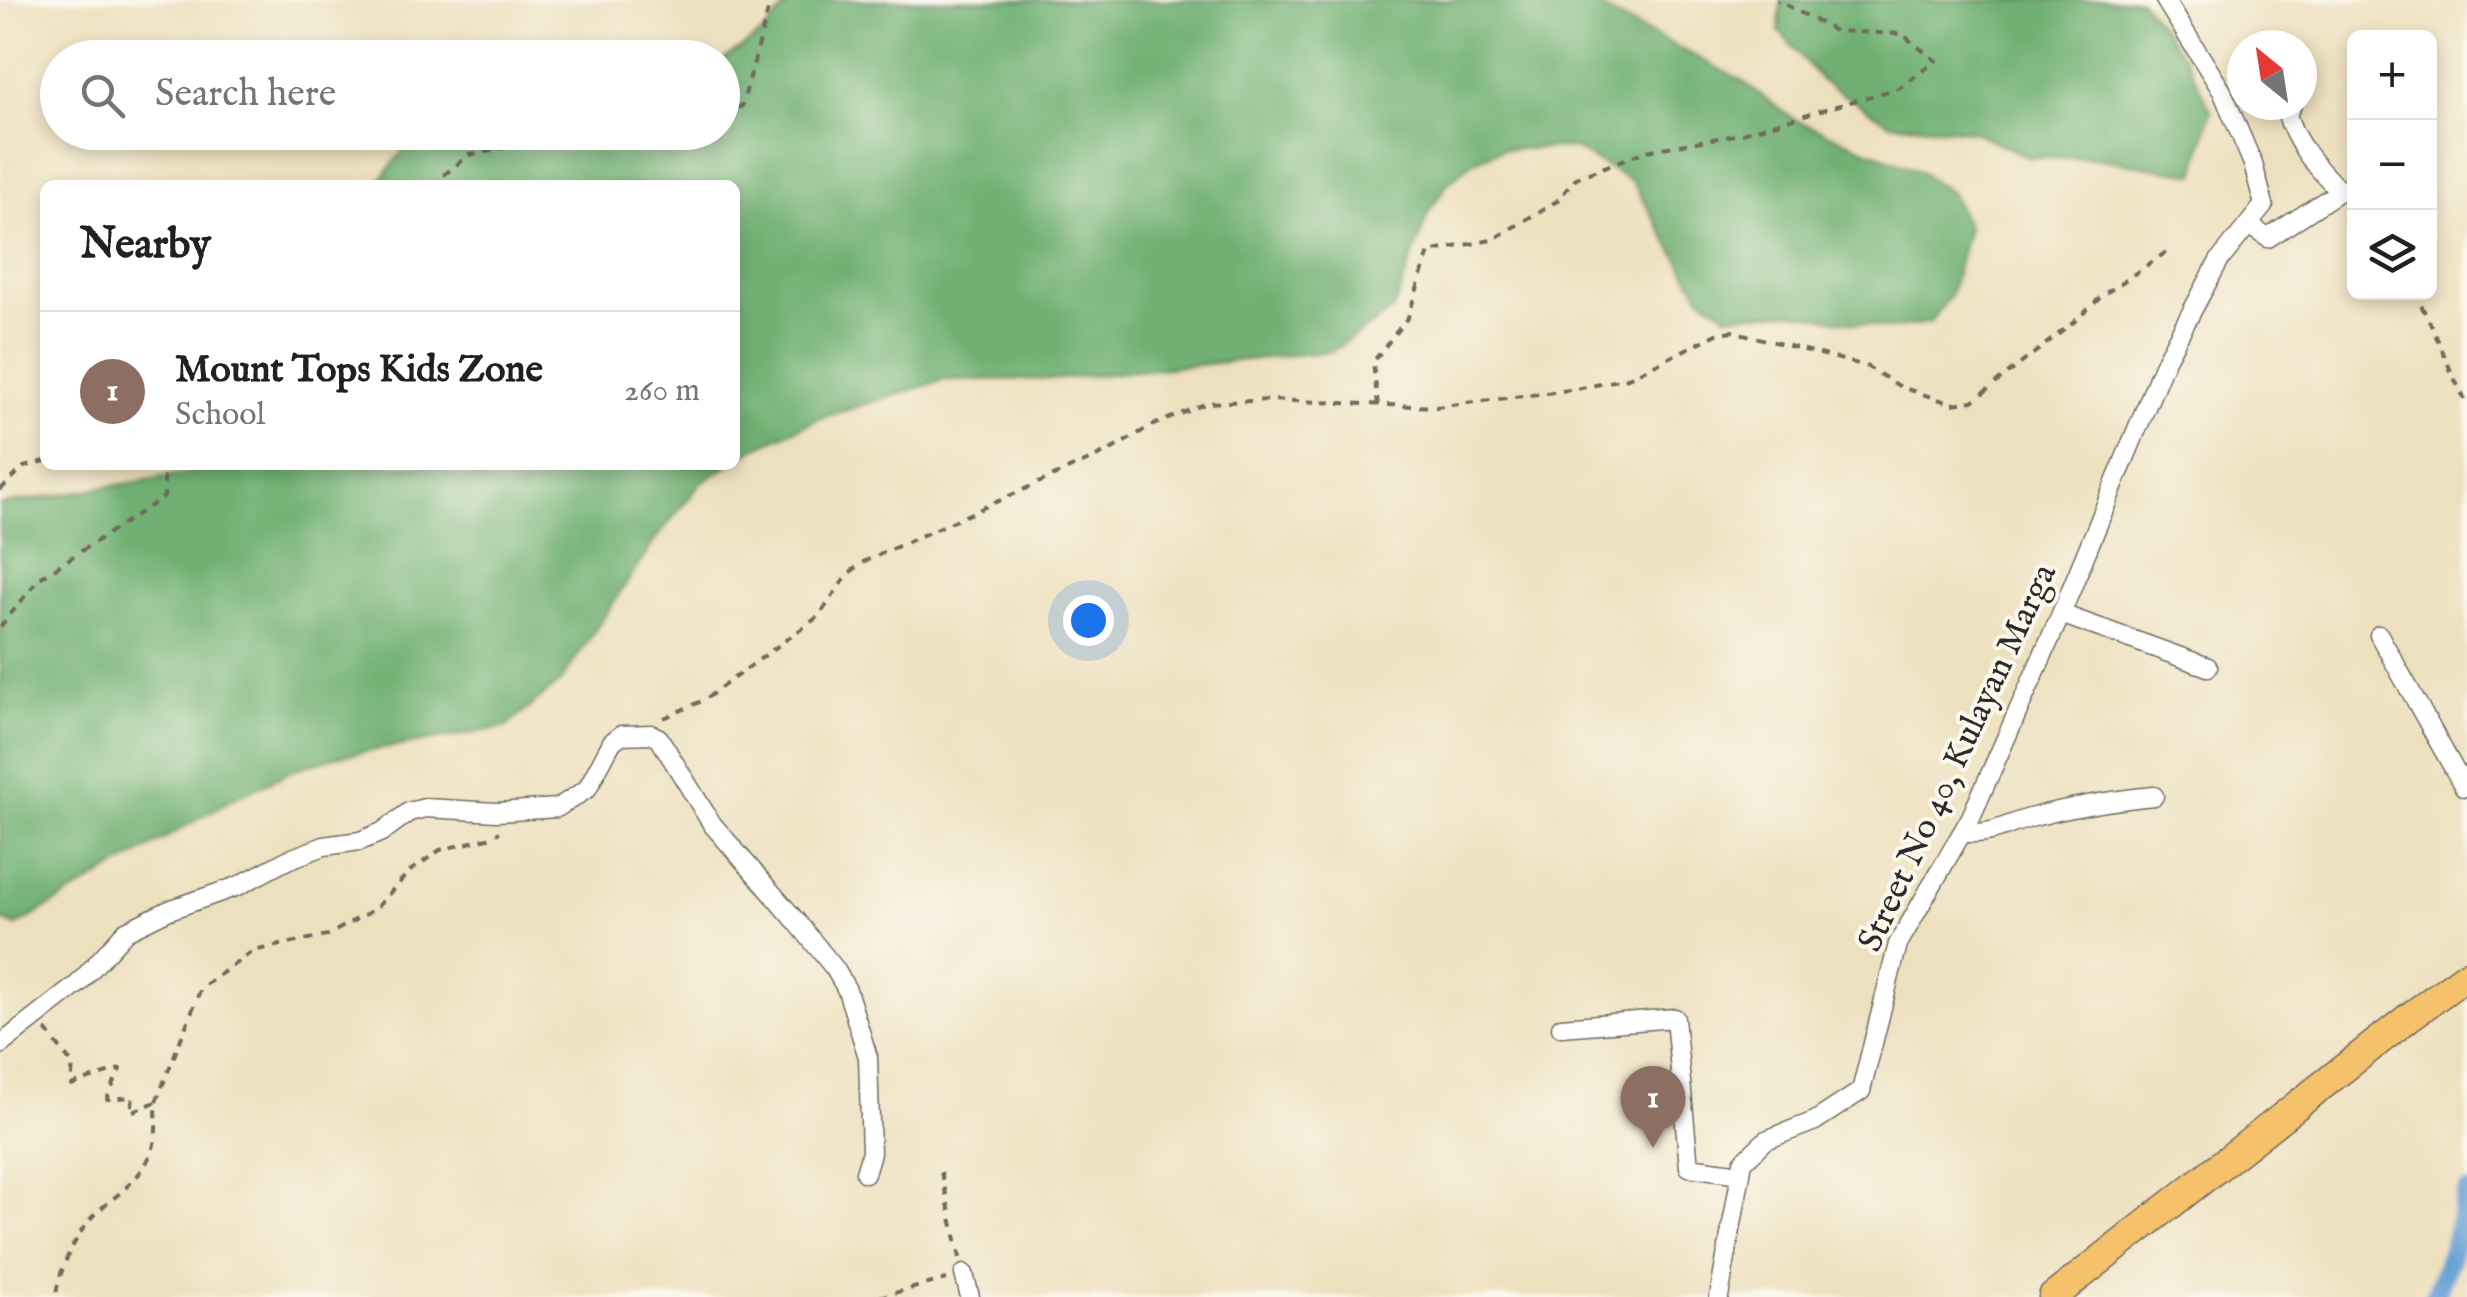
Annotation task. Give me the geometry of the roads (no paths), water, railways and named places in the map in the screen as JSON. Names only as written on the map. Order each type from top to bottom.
[{"type":"main road","points":[[2053,1297],[2467,976]]},
{"type":"street","points":[[2164,0],[2222,91],[2264,205],[2248,225],[2268,238],[2340,191],[2319,170],[2291,130],[2289,120]]},
{"type":"street","name":"Street No 40, Kulayan Marga","points":[[1740,1174],[1743,1162],[1766,1140],[1815,1120],[1861,1092],[1898,944],[1962,833],[2061,614],[2165,362],[2219,261],[2248,225]]},
{"type":"street","points":[[2061,614],[2208,668]]},
{"type":"street","points":[[2379,635],[2464,788],[2467,787]]},
{"type":"street","points":[[0,1045],[78,984],[126,931],[169,910],[238,886],[324,846],[360,841],[382,832],[409,812],[425,808],[497,812],[557,808],[587,789],[612,742],[628,734],[651,734],[658,738],[712,824],[844,983],[868,1057],[871,1153],[865,1173]]},
{"type":"street","points":[[1962,833],[1990,834],[2028,819],[2154,796]]},
{"type":"street","points":[[1560,1028],[1676,1018],[1688,1167],[1740,1174],[1719,1297]]},
{"type":"street","points":[[964,1274],[970,1297]]},
{"type":"waterway","points":[[2435,1297],[2467,1193]]},
{"type":"place","name":"Mount Tops Kids Zone","points":[[1653,1148]]}]
